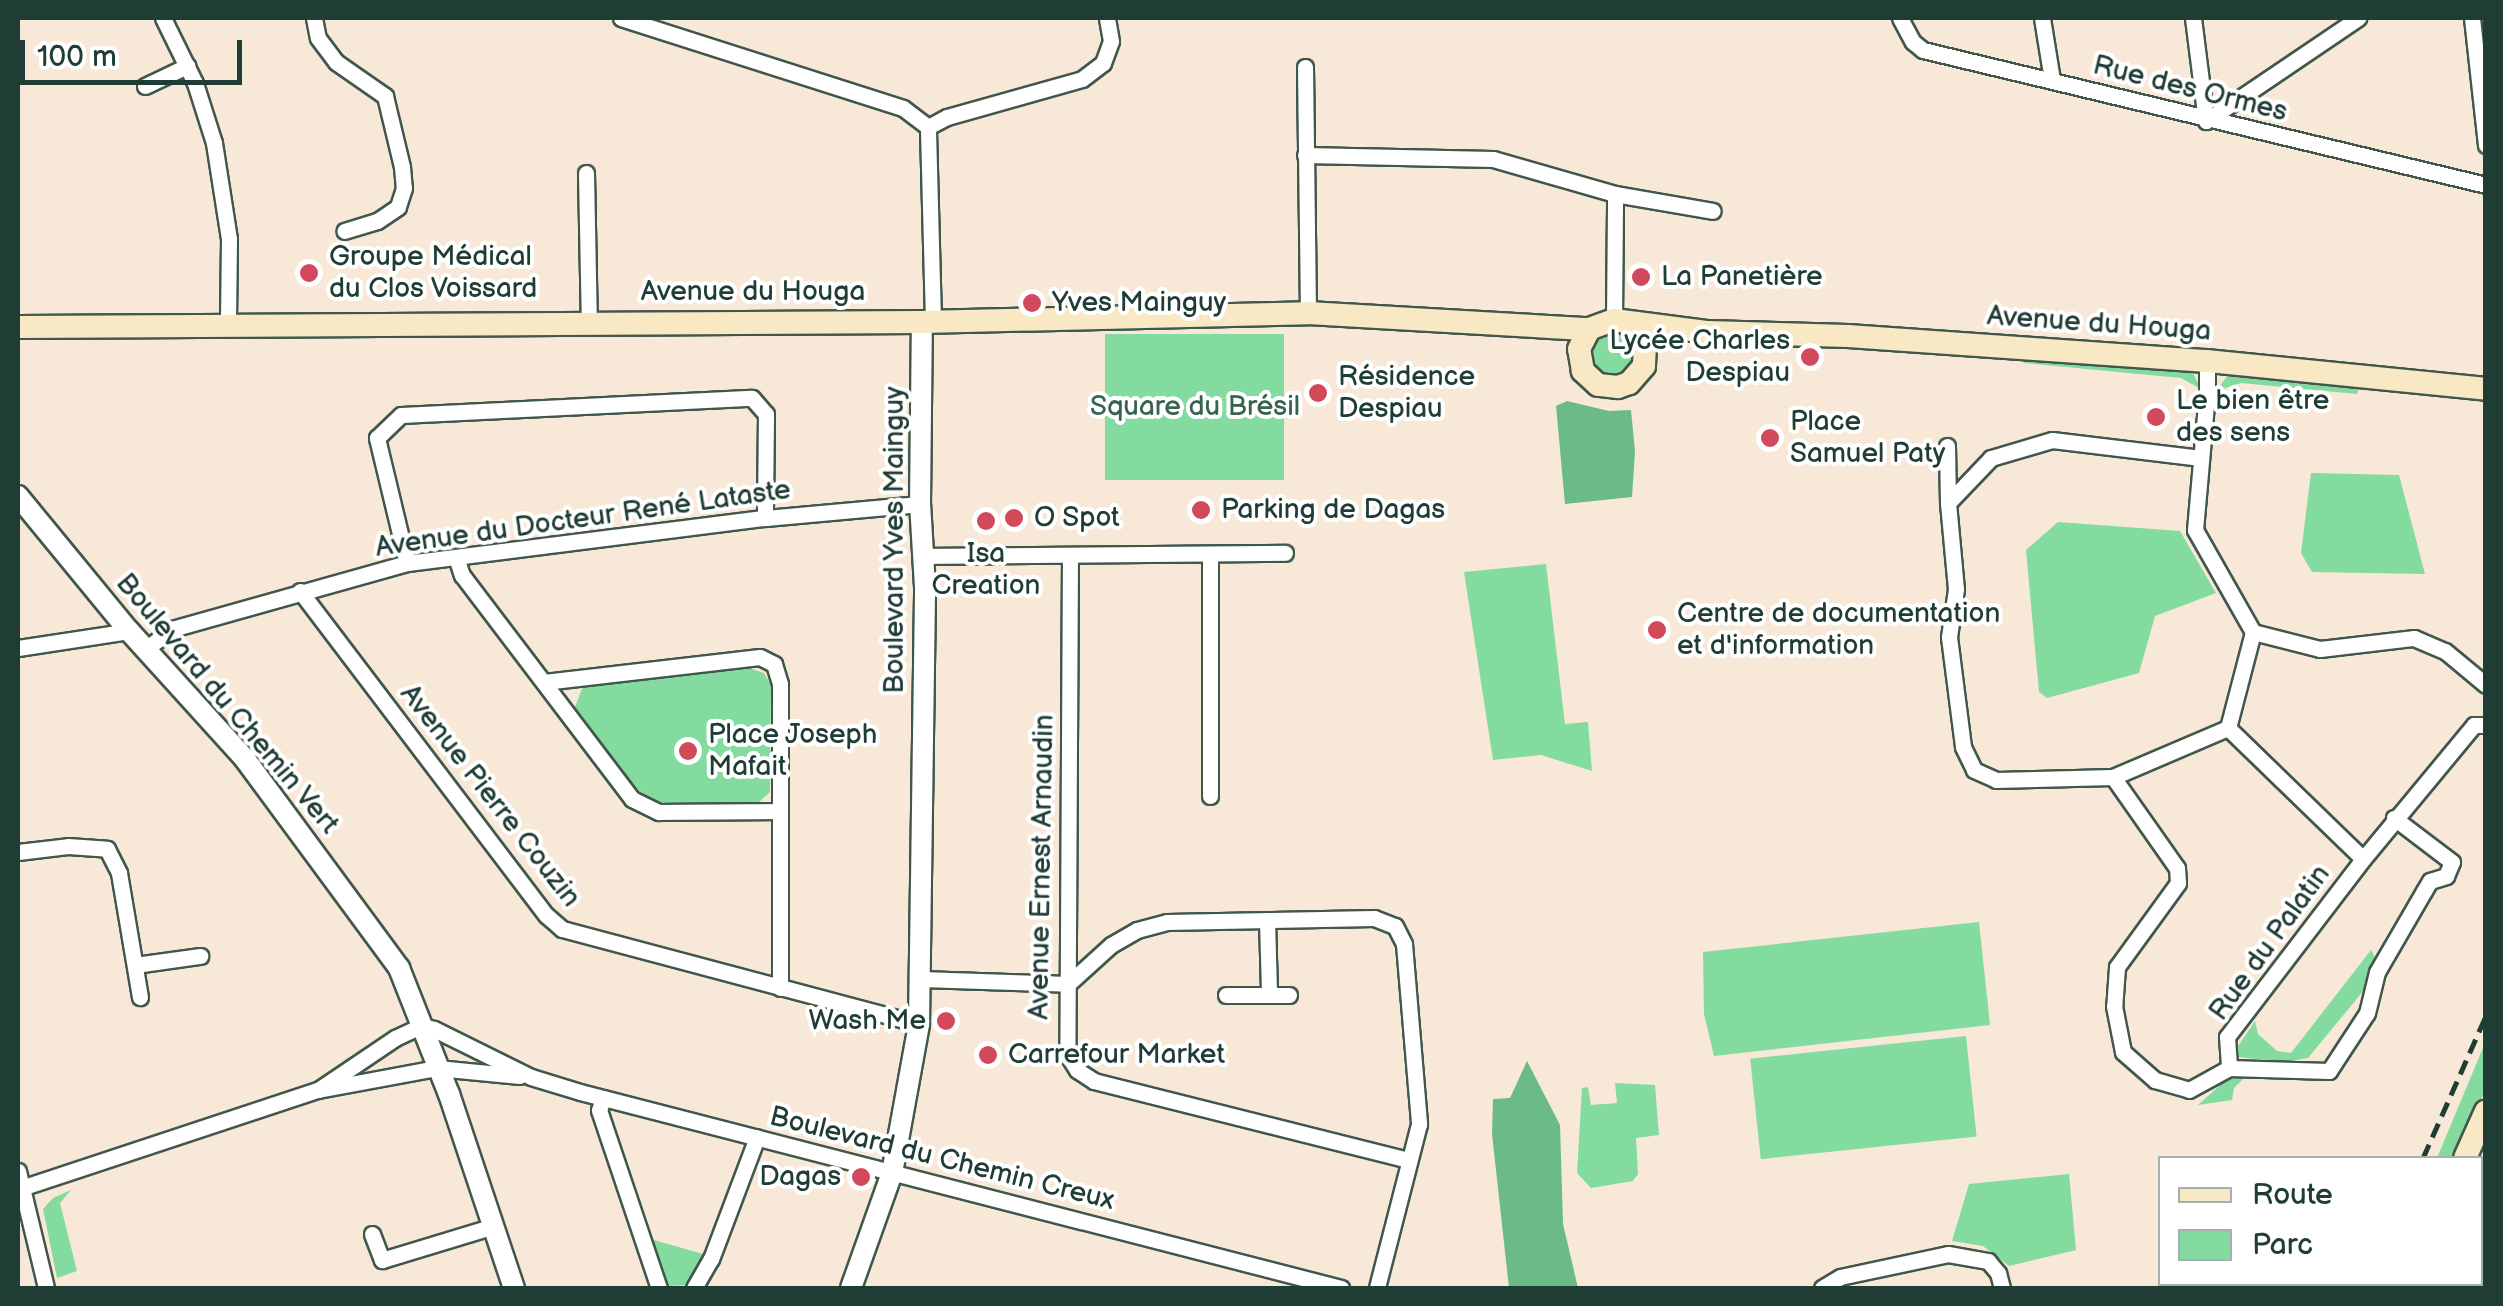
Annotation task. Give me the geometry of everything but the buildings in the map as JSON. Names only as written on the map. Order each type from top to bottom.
[{"type":"main road","name":"Avenue du Houga","points":[[18,326],[928,321],[1308,313],[1489,326],[1584,339]]},
{"type":"main road","name":"Avenue du Houga","points":[[1619,321],[1708,332],[1840,335],[2207,361],[2486,389]]},
{"type":"main road","points":[[1619,321],[1640,333],[1646,354],[1638,376],[1629,383],[1608,388],[1583,371],[1584,339],[1619,321]]},
{"type":"main road","name":"Avenue du Houga","points":[[1646,354],[1708,332]]},
{"type":"main road","points":[[2465,1156],[2486,1111]]},
{"type":"street","points":[[164,18],[188,66],[214,143],[229,239],[228,324]]},
{"type":"street","points":[[314,18],[318,38],[336,62],[385,96],[402,167],[404,188],[398,207],[390,215],[345,230]]},
{"type":"street","points":[[622,18],[904,108],[928,127]]},
{"type":"street","points":[[928,127],[947,117],[1082,79],[1103,63],[1111,40],[1107,18]]},
{"type":"street","name":"Rue des Ormes","points":[[1900,18],[1913,42],[1923,50],[2206,121],[2486,185]]},
{"type":"street","points":[[2042,18],[2052,80]]},
{"type":"street","points":[[2193,18],[2206,121],[2358,18]]},
{"type":"street","points":[[2472,18],[2486,145]]},
{"type":"street","points":[[145,86],[188,66]]},
{"type":"street","points":[[1305,67],[1308,313]]},
{"type":"street","points":[[928,127],[928,321]]},
{"type":"street","points":[[1305,155],[1493,160],[1615,194],[1712,212]]},
{"type":"street","points":[[586,173],[589,323]]},
{"type":"street","points":[[1615,194],[1619,321]]},
{"type":"street","name":"Boulevard Yves Mainguy","points":[[851,1288],[892,1173],[922,979],[925,556],[920,504],[928,321]]},
{"type":"street","points":[[1948,446],[1948,504],[1956,588],[1950,637],[1962,747],[1974,770],[1996,780],[2113,777],[2228,728],[2254,632],[2195,530],[2207,361]]},
{"type":"street","points":[[406,564],[376,438],[401,415],[752,398],[766,414],[765,518]]},
{"type":"street","points":[[1948,504],[1991,458],[2052,440],[2201,458]]},
{"type":"street","name":"Boulevard du Chemin Vert","points":[[18,496],[129,631],[245,758],[400,968],[514,1288]]},
{"type":"street","name":"Avenue du Docteur René Lataste","points":[[146,649],[172,629],[406,564],[765,518],[920,504]]},
{"type":"street","points":[[925,556],[1285,553]]},
{"type":"street","points":[[1210,554],[1210,796]]},
{"type":"street","name":"Avenue Ernest Arnaudin","points":[[1070,555],[1067,1054],[1077,1070],[1094,1081],[1409,1160]]},
{"type":"street","points":[[456,558],[462,575],[632,798],[659,812],[777,812]]},
{"type":"street","name":"Avenue Pierre Couzin","points":[[300,591],[538,904],[562,929],[918,1024]]},
{"type":"street","points":[[18,648],[129,631]]},
{"type":"street","points":[[2254,632],[2320,649],[2414,638],[2446,651],[2486,685]]},
{"type":"street","points":[[544,682],[760,656],[774,664],[780,684],[780,988]]},
{"type":"street","points":[[2363,859],[2474,726],[2486,725]]},
{"type":"street","name":"Rue du Palatin","points":[[2228,728],[2363,859],[2227,1037],[2229,1068]]},
{"type":"street","points":[[2113,777],[2177,868],[2178,884],[2117,967],[2114,1006],[2123,1052],[2155,1080],[2190,1090],[2229,1068],[2329,1071],[2367,1013],[2378,972],[2430,881],[2446,876],[2452,862],[2394,818]]},
{"type":"street","points":[[18,852],[68,846],[107,849],[119,874],[140,997]]},
{"type":"street","points":[[922,979],[1068,984],[1111,945],[1137,930],[1167,922],[1374,918],[1395,926],[1404,944],[1418,1124],[1377,1288]]},
{"type":"street","points":[[1267,920],[1269,993]]},
{"type":"street","points":[[134,965],[200,956]]},
{"type":"street","points":[[1226,995],[1289,995]]},
{"type":"street","points":[[318,1090],[421,1026]]},
{"type":"street","name":"Boulevard du Chemin Creux","points":[[421,1026],[531,1077]]},
{"type":"street","points":[[46,1288],[19,1182],[318,1090],[434,1060],[468,1046]]},
{"type":"street","name":"Boulevard du Chemin Creux","points":[[434,1060],[531,1077],[1342,1288]]},
{"type":"street","points":[[603,1098],[599,1110],[659,1288]]},
{"type":"street","points":[[694,1288],[711,1258],[757,1137]]},
{"type":"street","points":[[372,1234],[382,1260],[494,1226]]},
{"type":"street","points":[[1822,1288],[1840,1277],[1948,1254],[1988,1261],[1998,1273],[2002,1288]]},
{"type":"green space","points":[[1613,328],[1630,335],[1637,352],[1630,369],[1613,376],[1596,369],[1589,352],[1596,335]]},
{"type":"green space","name":"Square du Brésil","points":[[1105,334],[1284,334],[1284,480],[1105,480]]},
{"type":"green space","points":[[2019,355],[2193,373],[2201,389],[2181,378],[2024,363]]},
{"type":"green space","points":[[2228,375],[2359,388],[2357,394],[2241,383],[2216,391]]},
{"type":"green space","points":[[1567,401],[1609,411],[1631,410],[1635,451],[1632,497],[1565,504],[1556,406]]},
{"type":"green space","points":[[2311,473],[2399,475],[2425,574],[2312,572],[2301,553]]},
{"type":"green space","points":[[2058,522],[2180,531],[2216,593],[2155,616],[2139,673],[2047,698],[2039,692],[2026,550]]},
{"type":"green space","points":[[1546,564],[1565,724],[1588,722],[1592,771],[1541,755],[1493,760],[1464,572]]},
{"type":"green space","name":"Place Joseph Mafait","points":[[749,668],[764,673],[771,685],[770,792],[758,803],[674,805],[649,799],[632,784],[575,707],[583,686]]},
{"type":"green space","points":[[1979,922],[1990,1025],[1714,1056],[1704,1014],[1703,952]]},
{"type":"green space","points":[[2371,950],[2378,963],[2369,984],[2308,1058],[2285,1062],[2238,1057],[2236,1049],[2255,1021],[2258,1034],[2277,1051],[2291,1053]]},
{"type":"green space","points":[[1966,1036],[1977,1136],[1761,1159],[1750,1059]]},
{"type":"green space","points":[[2485,1043],[2485,1090],[2457,1156],[2438,1156]]},
{"type":"green space","points":[[1527,1061],[1560,1125],[1563,1224],[1578,1288],[1509,1288],[1492,1134],[1493,1099],[1510,1098]]},
{"type":"green space","points":[[2228,1078],[2244,1078],[2234,1088],[2232,1100],[2198,1105]]},
{"type":"green space","points":[[1615,1083],[1655,1085],[1659,1135],[1636,1138],[1638,1174],[1633,1181],[1591,1188],[1577,1173],[1582,1088],[1588,1087],[1591,1105],[1617,1103]]},
{"type":"green space","points":[[2069,1174],[2076,1250],[2009,1266],[1983,1246],[1952,1241],[1969,1184]]},
{"type":"green space","points":[[71,1190],[60,1203],[77,1271],[57,1278],[43,1209],[53,1198]]},
{"type":"green space","points":[[654,1240],[703,1254],[689,1285],[665,1286],[652,1249]]},
{"type":"railway","points":[[2424,1156],[2486,1016]]},
{"type":"place","name":"Groupe Médical du Clos Voissard","points":[[309,273]]},
{"type":"place","name":"La Panetière","points":[[1641,277]]},
{"type":"place","name":"Yves Mainguy","points":[[1032,303]]},
{"type":"place","name":"Lycée Charles Despiau","points":[[1810,357]]},
{"type":"place","name":"Résidence Despiau","points":[[1318,393]]},
{"type":"place","name":"Le bien être des sens","points":[[2156,417]]},
{"type":"place","name":"Place Samuel Paty","points":[[1770,438]]},
{"type":"place","name":"Parking de Dagas","points":[[1201,510]]},
{"type":"place","name":"O Spot","points":[[1014,518]]},
{"type":"place","name":"Isa Creation","points":[[986,521]]},
{"type":"place","name":"Centre de documentation et d'information","points":[[1657,630]]},
{"type":"place","name":"Place Joseph Mafait","points":[[688,751]]},
{"type":"place","name":"Wash Me","points":[[946,1021]]},
{"type":"place","name":"Carrefour Market","points":[[988,1055]]},
{"type":"place","name":"Dagas","points":[[861,1177]]}]
